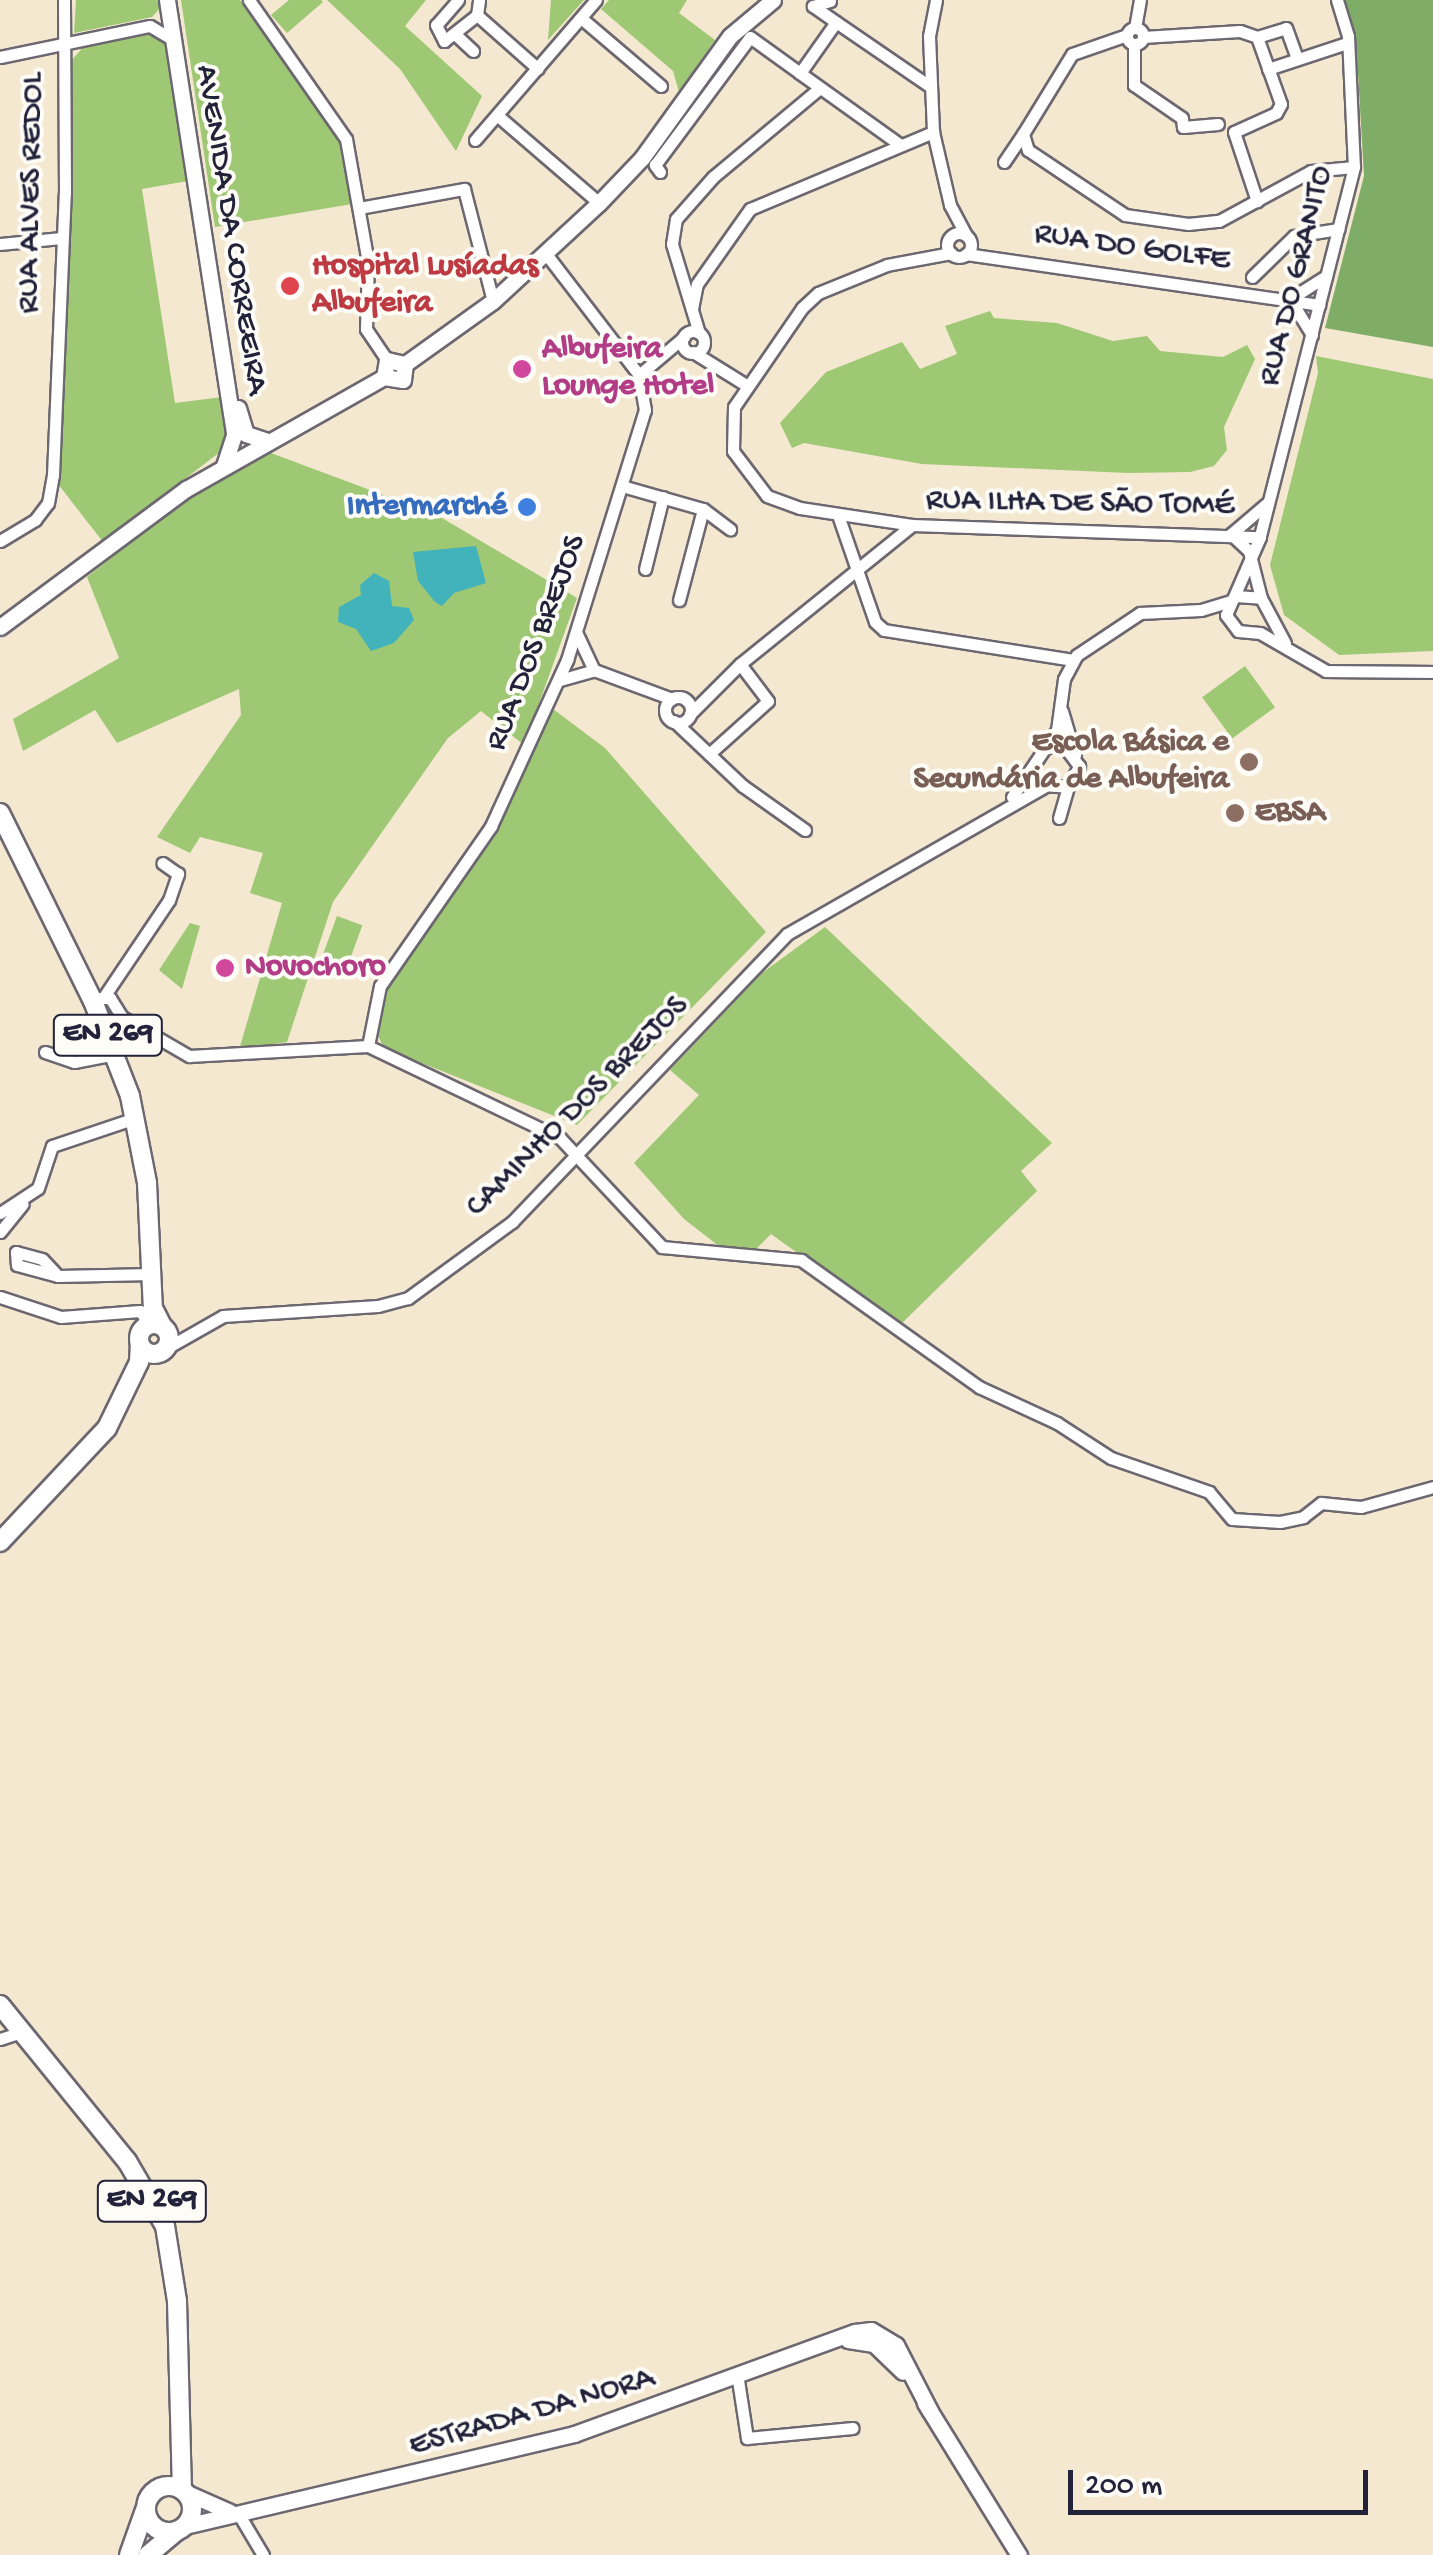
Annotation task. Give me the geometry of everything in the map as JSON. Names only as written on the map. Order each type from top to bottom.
[{"type":"main road","points":[[0,627],[224,466],[386,368],[405,364],[493,301],[642,158],[730,36],[773,0]]},
{"type":"main road","name":"AVENIDA DA CORREEIRA","points":[[167,19],[240,420],[246,434],[268,440]]},
{"type":"main road","name":"AVENIDA DA CORREEIRA","points":[[167,19],[234,435],[224,466]]},
{"type":"main road","name":"EN 269","points":[[0,813],[99,998],[135,1118],[148,1184],[152,1308],[159,1336],[96,1444],[0,1542]]},
{"type":"main road","name":"EN 269","points":[[0,2005],[127,2162],[165,2226],[177,2301],[177,2446],[183,2491],[192,2513],[181,2529]]},
{"type":"main road","name":"ESTRADA DA NORA","points":[[181,2529],[505,2453],[738,2380],[834,2341],[874,2344],[892,2357],[930,2411],[1018,2555]]},
{"type":"main road","name":"EN 269","points":[[130,2555],[147,2502],[177,2446]]},
{"type":"main road","points":[[181,2529],[155,2529],[147,2502],[162,2487],[183,2491],[238,2514]]},
{"type":"main road","points":[[148,2555],[181,2529]]},
{"type":"street","name":"RUA ALVES REDOL","points":[[0,542],[35,520],[48,502],[62,238],[64,0]]},
{"type":"street","points":[[249,0],[346,138],[368,262],[366,329],[386,368]]},
{"type":"street","points":[[436,36],[436,25],[458,0]]},
{"type":"street","points":[[436,36],[444,42],[456,36],[477,15],[479,0]]},
{"type":"street","points":[[475,140],[596,0]]},
{"type":"street","points":[[1140,0],[1134,85],[1182,118],[1184,128],[1218,124]]},
{"type":"street","name":"RUA DO GRANITO","points":[[1231,599],[1252,563],[1260,537],[1354,166],[1347,43],[1337,0]]},
{"type":"street","points":[[830,2],[813,6],[931,87]]},
{"type":"street","points":[[931,4],[933,132],[950,205],[967,244]]},
{"type":"street","points":[[477,15],[538,69]]},
{"type":"street","points":[[581,18],[661,86]]},
{"type":"street","points":[[0,57],[62,46],[167,19]]},
{"type":"street","points":[[800,73],[836,22]]},
{"type":"street","points":[[1004,162],[1072,54],[1135,36],[1254,34],[1286,28],[1297,58]]},
{"type":"street","points":[[1254,34],[1281,110],[1234,132],[1257,200]]},
{"type":"street","points":[[423,44],[436,36]]},
{"type":"street","points":[[456,36],[473,51]]},
{"type":"street","points":[[660,172],[655,165],[750,38],[899,144]]},
{"type":"street","points":[[1268,69],[1347,43]]},
{"type":"street","points":[[690,352],[694,336],[692,310],[672,231],[683,208],[820,88]]},
{"type":"street","points":[[498,116],[599,203]]},
{"type":"street","points":[[692,310],[699,281],[750,208],[933,132]]},
{"type":"street","points":[[1023,134],[1028,150],[1125,214],[1205,224],[1310,171],[1354,166]]},
{"type":"street","points":[[358,208],[464,189],[493,301]]},
{"type":"street","points":[[912,525],[838,515],[767,496],[744,473],[733,452],[731,427],[746,385],[818,293],[949,245],[950,205]]},
{"type":"street","points":[[1252,277],[1294,236],[1338,229]]},
{"type":"street","points":[[0,244],[62,238]]},
{"type":"street","name":"RUA DO GOLFE","points":[[949,245],[967,244]]},
{"type":"street","name":"RUA DO GOLFE","points":[[949,245],[967,244],[1018,260],[1319,305]]},
{"type":"street","points":[[546,254],[639,375],[671,344],[694,336]]},
{"type":"street","points":[[1312,335],[1290,299],[1326,276]]},
{"type":"street","points":[[683,280],[699,281]]},
{"type":"street","points":[[694,336],[714,364]]},
{"type":"street","points":[[690,352],[694,336]]},
{"type":"street","points":[[671,344],[714,364],[746,385]]},
{"type":"street","name":"RUA DOS BREJOS","points":[[368,1046],[380,986],[491,826],[567,660],[645,410],[639,375]]},
{"type":"street","points":[[622,486],[702,509],[730,529]]},
{"type":"street","points":[[645,569],[663,496]]},
{"type":"street","points":[[1270,500],[1231,534],[1244,540],[1275,632],[1298,657]]},
{"type":"street","points":[[679,600],[702,509]]},
{"type":"street","points":[[838,515],[884,630],[1072,660]]},
{"type":"street","name":"RUA ILHA DE SÃO TOMÉ","points":[[671,718],[690,714],[740,664],[912,525],[1260,537]]},
{"type":"street","points":[[1002,807],[1044,747],[1062,709],[1072,660],[1140,612],[1201,610],[1248,592],[1261,598]]},
{"type":"street","points":[[1228,620],[1231,599]]},
{"type":"street","points":[[1201,610],[1298,657],[1344,674],[1433,672]]},
{"type":"street","points":[[1252,632],[1267,611]]},
{"type":"street","points":[[577,632],[587,667]]},
{"type":"street","points":[[567,660],[678,698],[690,714]]},
{"type":"street","points":[[710,754],[768,701],[740,664]]},
{"type":"street","points":[[556,685],[587,667]]},
{"type":"street","points":[[627,683],[805,830]]},
{"type":"street","name":"RUA ILHA DE SÃO TOMÉ","points":[[678,698],[715,686]]},
{"type":"street","points":[[671,718],[678,698]]},
{"type":"street","points":[[1032,769],[1047,789],[1060,818],[1068,787],[1078,773],[1062,709]]},
{"type":"street","points":[[1044,747],[1058,744],[1075,754]]},
{"type":"street","points":[[1002,807],[1047,789],[1068,787]]},
{"type":"street","name":"CAMINHO DOS BREJOS","points":[[159,1336],[223,1316],[378,1306],[408,1298],[512,1222],[740,983],[824,916],[1002,807]]},
{"type":"street","points":[[162,863],[178,874],[169,900],[99,998],[122,1017],[188,1056],[283,1054],[368,1046],[503,1107],[560,1138],[662,1247],[800,1260],[979,1387],[1057,1423],[1111,1458],[1209,1492],[1232,1519],[1280,1522],[1303,1517],[1321,1503],[1361,1507],[1433,1487]]},
{"type":"street","points":[[108,1034],[122,1017]]},
{"type":"street","points":[[45,1052],[74,1062],[115,1054]]},
{"type":"street","points":[[0,1232],[46,1176],[52,1146],[135,1118]]},
{"type":"street","points":[[0,1213],[24,1202]]},
{"type":"street","points":[[58,1276],[152,1275]]},
{"type":"street","points":[[0,1298],[61,1317],[140,1311],[159,1336]]},
{"type":"street","points":[[0,2039],[22,2032]]},
{"type":"street","points":[[738,2380],[748,2438],[853,2428]]},
{"type":"street","points":[[238,2514],[262,2555]]},
{"type":"green space","points":[[76,0],[160,0],[162,6],[152,17],[74,33]]},
{"type":"green space","points":[[181,0],[240,0],[343,144],[352,204],[215,227]]},
{"type":"green space","points":[[289,0],[323,2],[287,33],[271,15]]},
{"type":"green space","points":[[327,0],[426,0],[405,26],[482,96],[456,151],[400,69]]},
{"type":"green space","points":[[551,0],[584,0],[548,40]]},
{"type":"green space","points":[[609,0],[687,0],[679,13],[715,40],[679,92],[673,71],[601,9]]},
{"type":"green space","points":[[1343,0],[1433,0],[1433,347],[1325,328],[1364,176],[1356,40]]},
{"type":"green space","points":[[155,32],[167,41],[188,181],[142,189],[175,403],[222,397],[228,433],[220,452],[103,542],[58,484],[69,63],[85,45]]},
{"type":"green space","points":[[990,311],[994,318],[1057,323],[1113,341],[1147,336],[1160,351],[1223,357],[1247,345],[1255,359],[1224,427],[1227,450],[1214,466],[1190,472],[1128,473],[922,464],[804,443],[792,448],[780,423],[826,372],[902,342],[920,369],[957,354],[945,326]]},
{"type":"green space","points":[[1316,356],[1433,379],[1433,651],[1339,655],[1284,615],[1270,565],[1318,373]]},
{"type":"green space","points":[[271,453],[437,515],[577,598],[524,745],[481,711],[448,738],[333,902],[287,1042],[239,1050],[282,903],[250,893],[263,853],[200,837],[190,853],[157,837],[241,715],[239,689],[117,743],[95,710],[23,751],[13,719],[119,658],[87,577],[178,505]]},
{"type":"green space","points":[[1245,666],[1275,707],[1232,738],[1202,697]]},
{"type":"green space","points":[[553,709],[605,748],[766,932],[577,1125],[384,1048],[375,1030],[392,977],[494,832]]},
{"type":"green space","points":[[337,916],[362,925],[344,976],[319,967]]},
{"type":"green space","points":[[190,923],[200,926],[182,989],[159,970]]},
{"type":"green space","points":[[825,927],[1052,1143],[1021,1171],[1037,1191],[899,1326],[771,1234],[755,1250],[724,1250],[684,1219],[634,1163],[699,1095],[670,1070],[762,973]]},
{"type":"water","points":[[476,546],[486,583],[454,593],[442,606],[435,602],[418,581],[413,552]]},
{"type":"water","points":[[374,573],[389,581],[392,606],[409,608],[414,620],[394,643],[371,651],[356,629],[338,622],[339,607],[361,595],[360,585]]},
{"type":"place","name":"Hospital Lusíadas Albufeira","points":[[290,286]]},
{"type":"place","name":"Albufeira Lounge Hotel","points":[[522,369]]},
{"type":"place","name":"Intermarché","points":[[527,507]]},
{"type":"place","name":"Escola Básica e Secundária de Albufeira","points":[[1249,762]]},
{"type":"place","name":"EBSA","points":[[1235,813]]},
{"type":"place","name":"Novochoro","points":[[225,968]]}]
